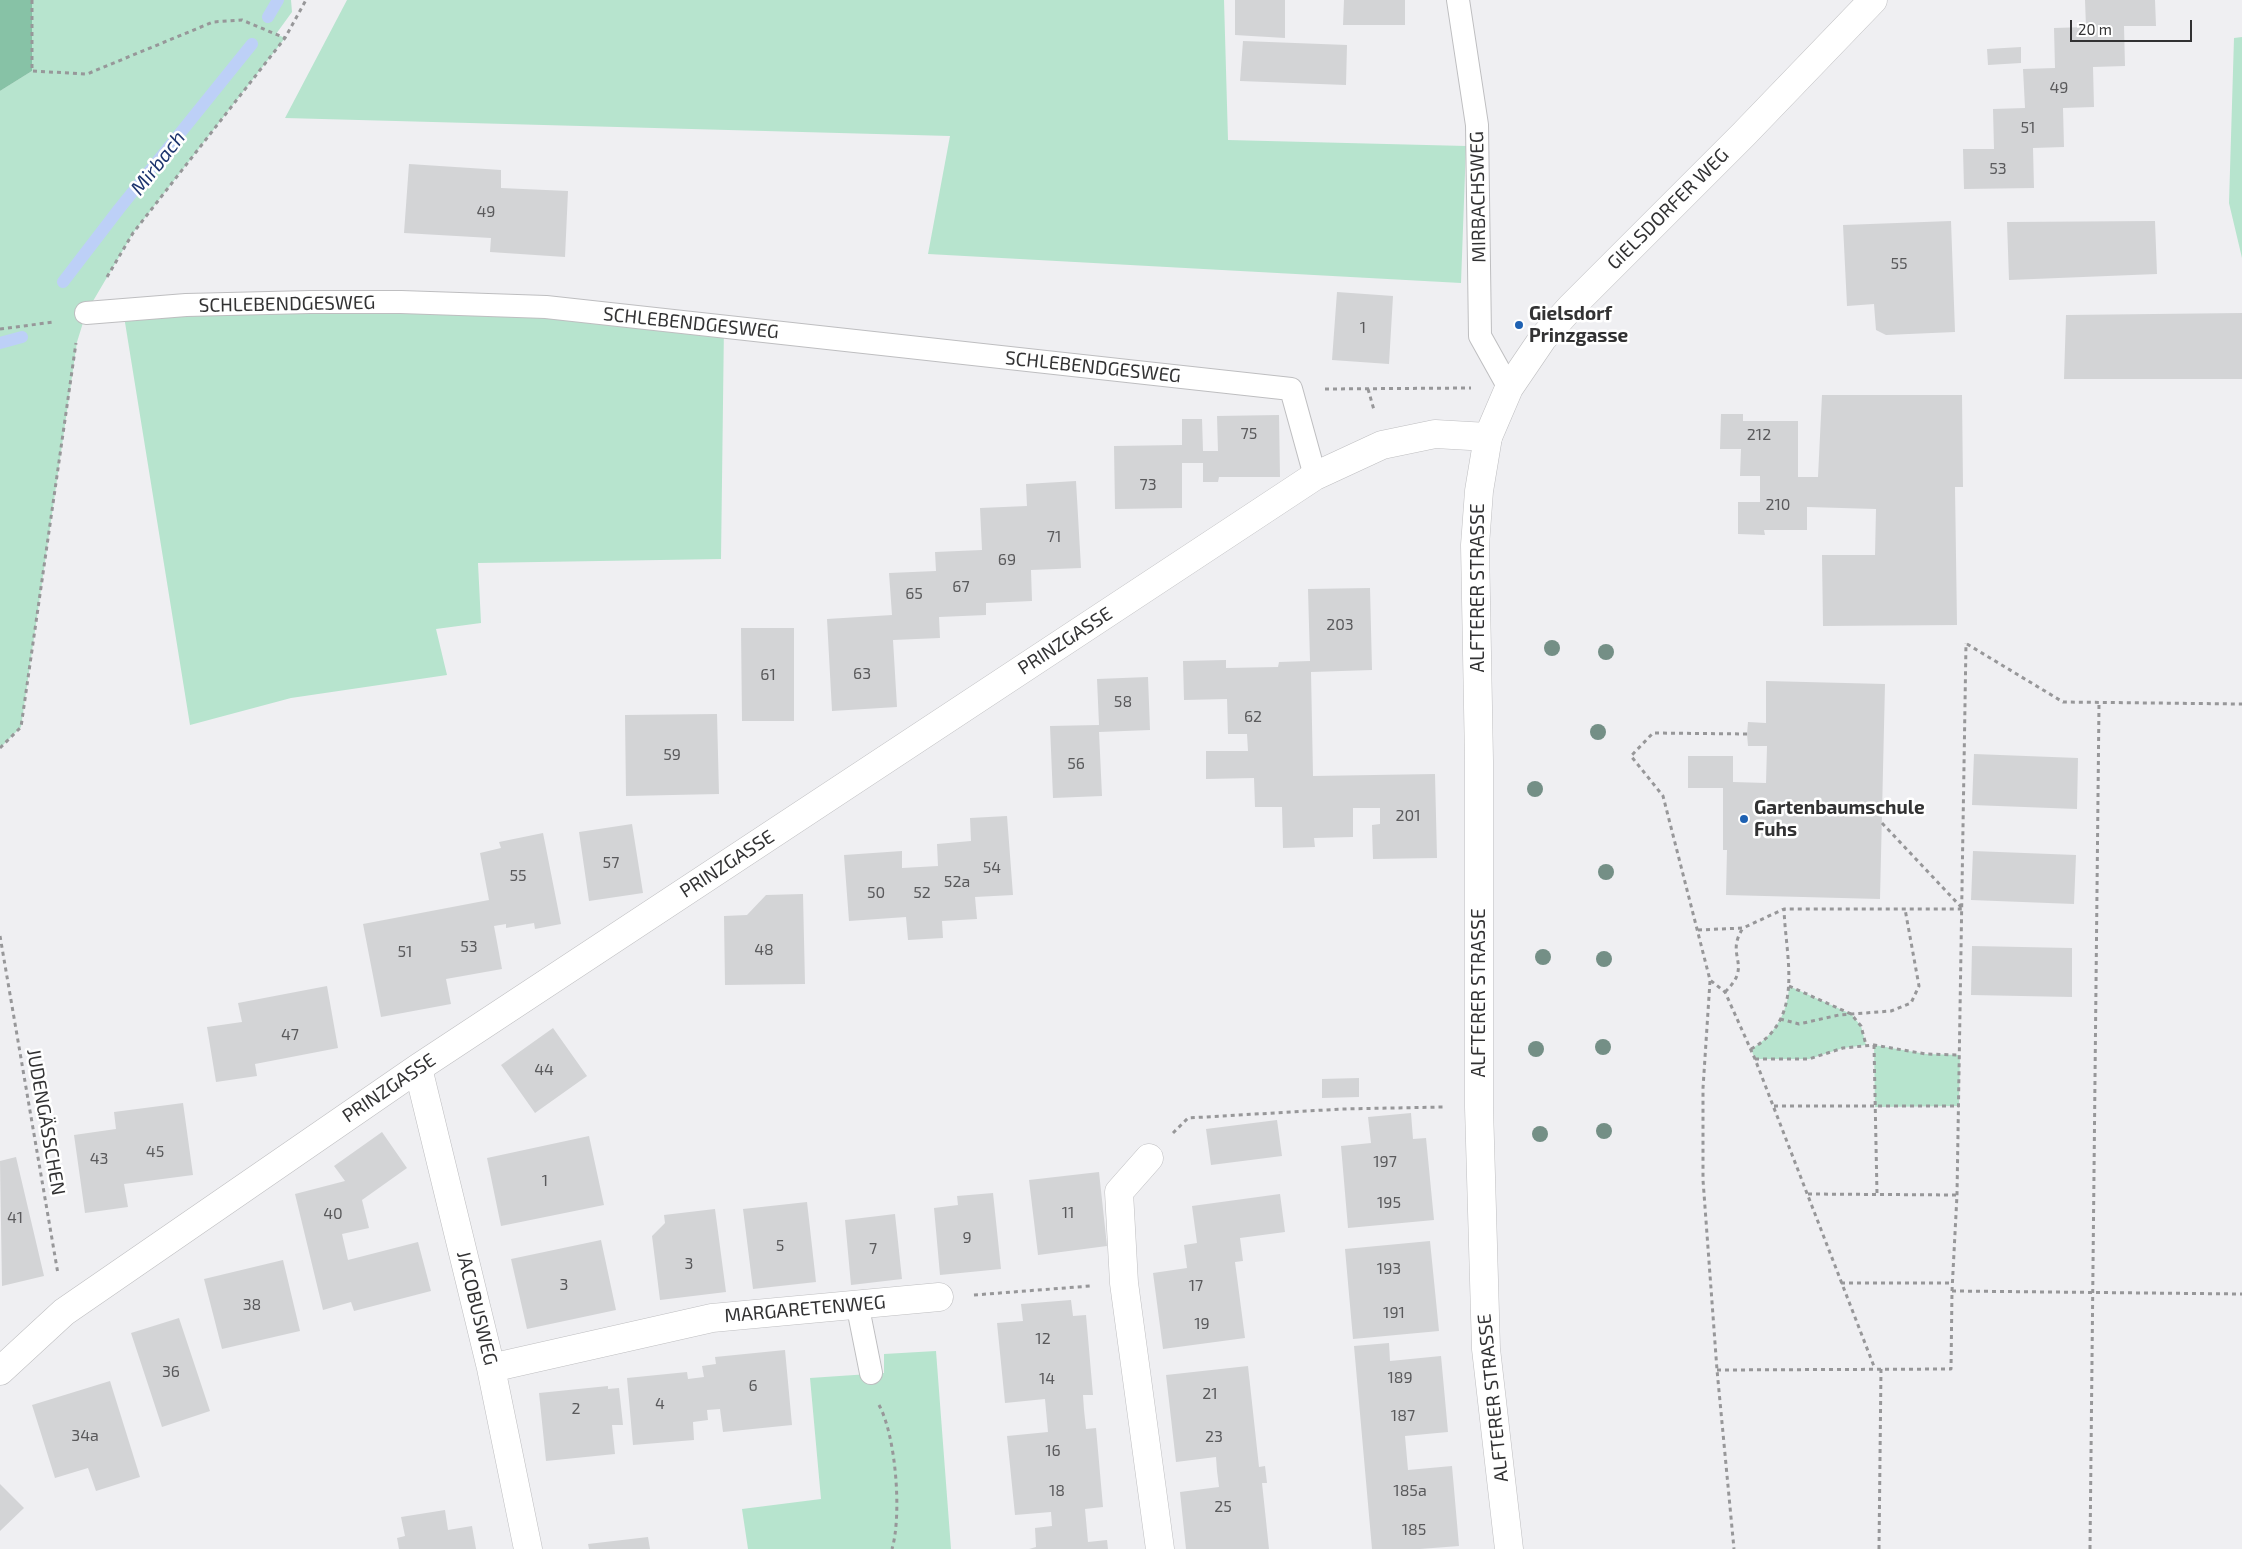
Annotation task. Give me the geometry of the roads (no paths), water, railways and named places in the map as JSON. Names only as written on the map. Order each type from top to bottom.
[{"type":"street","name":"GIELSDORFER WEG","points":[[1488,437],[1509,388],[1537,346],[1571,306],[1744,134],[1873,0]]},
{"type":"street","name":"PRINZGASSE","points":[[0,1371],[64,1312],[418,1068],[1315,476],[1382,445],[1435,434],[1488,437]]},
{"type":"street","name":"ALFTERER STRASSE","points":[[1488,437],[1479,491],[1475,545],[1479,761],[1479,1107],[1486,1349],[1509,1549]]},
{"type":"street","name":"JACOBUSWEG","points":[[418,1068],[491,1368],[528,1549]]},
{"type":"street","points":[[1149,1158],[1119,1192],[1124,1283],[1160,1549]]},
{"type":"street","name":"MARGARETENWEG","points":[[491,1368],[712,1318],[857,1303],[939,1298]]},
{"type":"lane","name":"MIRBACHSWEG","points":[[1458,0],[1477,125],[1480,336],[1509,388]]},
{"type":"lane","name":"SCHLEBENDGESWEG","points":[[86,313],[186,305],[310,302],[401,302],[546,307],[1291,389],[1315,476]]},
{"type":"lane","points":[[857,1303],[871,1373]]},
{"type":"waterway","name":"Mirbach","points":[[268,17],[278,0]]},
{"type":"waterway","name":"Mirbach","points":[[63,282],[119,209],[252,44]]},
{"type":"waterway","name":"Mirbach","points":[[0,343],[22,337]]},
{"type":"place","name":"Gielsdorf Prinzgasse","points":[[1519,325]]},
{"type":"place","name":"Gartenbaumschule Fuhs","points":[[1744,819]]}]
